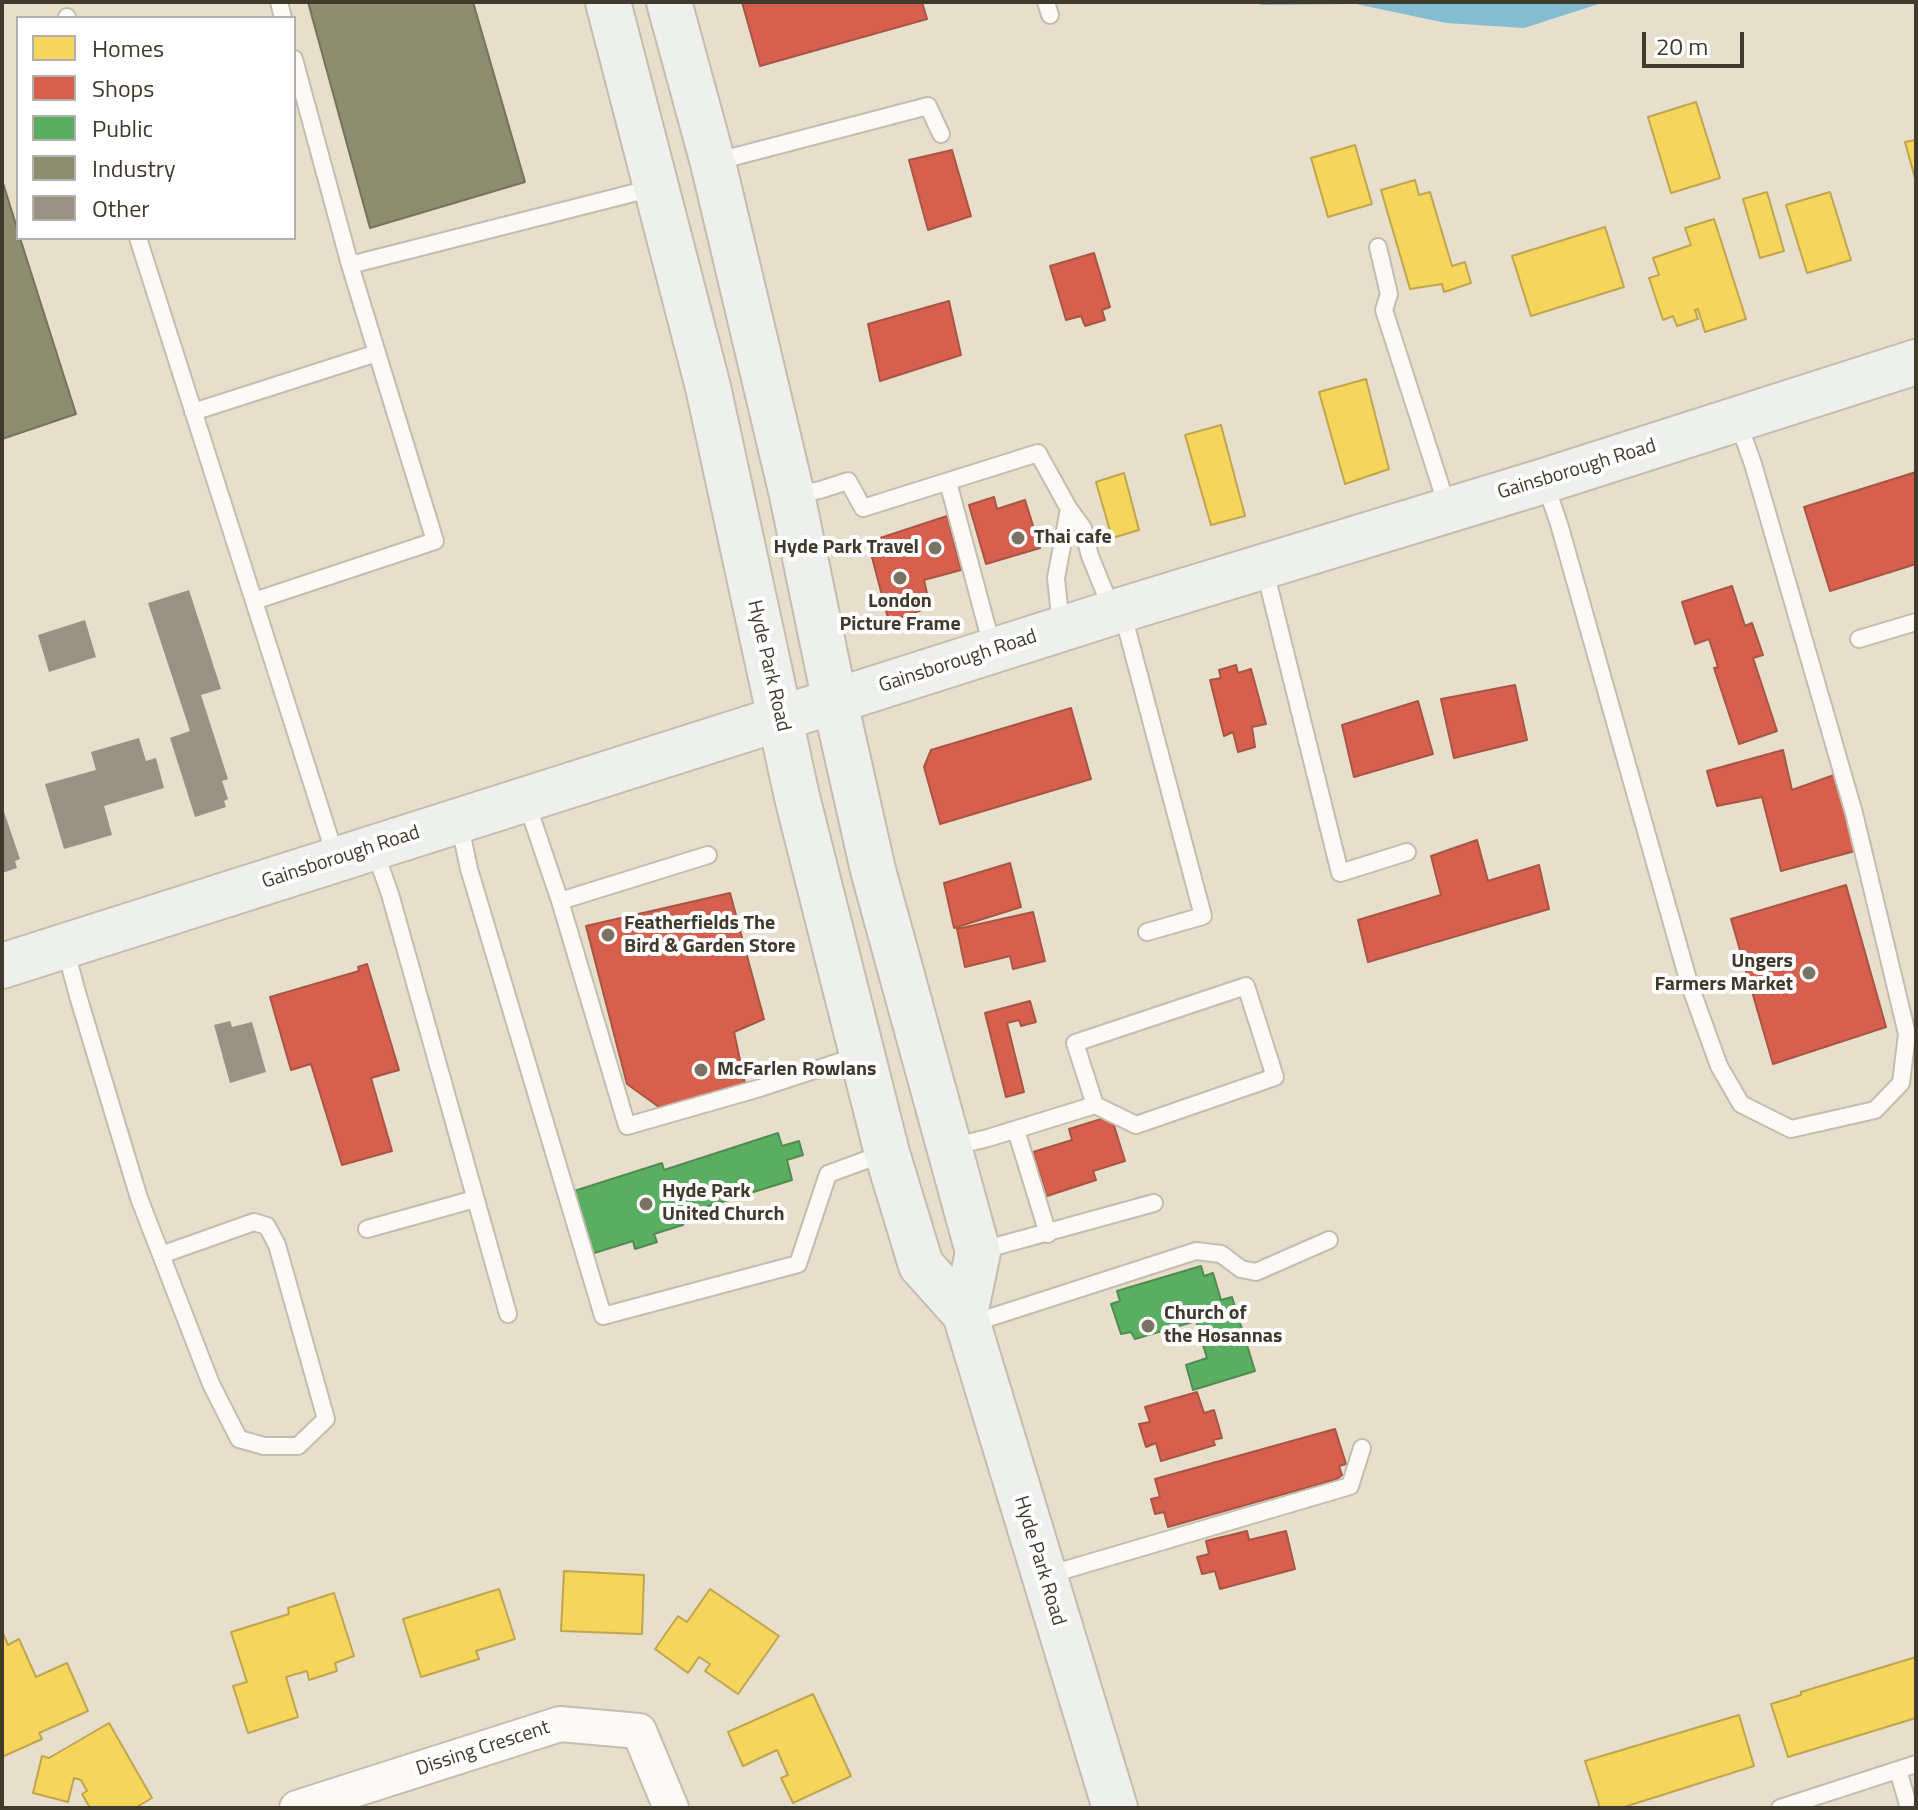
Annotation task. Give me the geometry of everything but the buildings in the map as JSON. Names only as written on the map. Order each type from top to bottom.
[{"type":"main road","name":"Hyde Park Road","points":[[608,2],[708,387],[797,797],[887,1153],[921,1265],[966,1319],[1115,1808]]},
{"type":"main road","name":"Hyde Park Road","points":[[669,2],[713,163],[792,495],[873,870],[978,1252],[966,1319]]},
{"type":"main road","name":"Gainsborough Road","points":[[2,966],[993,650],[1544,481],[1916,362]]},
{"type":"street","name":"Dissing Crescent","points":[[297,1808],[560,1724],[639,1731],[671,1808]]},
{"type":"lane","points":[[254,601],[435,541],[350,265],[296,66]]},
{"type":"lane","points":[[713,163],[928,106],[941,134]]},
{"type":"lane","points":[[350,265],[657,187]]},
{"type":"lane","points":[[139,240],[254,601],[355,854],[390,894],[508,1314]]},
{"type":"lane","points":[[1378,247],[1389,294],[1384,310],[1448,510]]},
{"type":"lane","points":[[193,412],[377,353]]},
{"type":"lane","points":[[1544,481],[1564,540],[1689,983],[1719,1066],[1741,1104],[1791,1129],[1875,1110],[1901,1083],[1907,1034],[1854,813],[1753,464],[1737,419]]},
{"type":"lane","points":[[792,495],[848,481],[863,508],[1038,453],[1083,528],[1090,556],[1117,611],[1203,916],[1147,932]]},
{"type":"lane","points":[[948,482],[993,650]]},
{"type":"lane","points":[[1061,629],[1056,578],[1069,509]]},
{"type":"lane","points":[[1264,566],[1340,873],[1407,852]]},
{"type":"lane","points":[[1859,639],[1916,622]]},
{"type":"lane","points":[[525,799],[560,901],[627,1126],[760,1088],[862,1054]]},
{"type":"lane","points":[[459,820],[469,869],[603,1316],[798,1264],[828,1174],[887,1153]]},
{"type":"lane","points":[[560,901],[708,855]]},
{"type":"lane","points":[[64,946],[139,1198],[161,1255],[211,1384],[239,1439],[264,1446],[298,1446],[326,1419],[277,1245],[267,1226],[254,1222],[161,1255]]},
{"type":"lane","points":[[949,1148],[1095,1105],[1136,1125],[1275,1077],[1246,986],[1075,1043],[1095,1105]]},
{"type":"lane","points":[[1016,1130],[1048,1234]]},
{"type":"lane","points":[[367,1229],[475,1199]]},
{"type":"lane","points":[[978,1252],[1154,1203]]},
{"type":"lane","points":[[966,1319],[1196,1251],[1221,1254],[1241,1269],[1256,1272],[1329,1240]]},
{"type":"lane","points":[[1044,1576],[1350,1486],[1362,1448]]},
{"type":"lane","points":[[1780,1808],[1916,1764]]},
{"type":"lane","points":[[1898,1770],[1909,1808]]},
{"type":"water","points":[[1246,2],[1605,2],[1524,28],[1446,23],[1356,4],[1263,5]]},
{"type":"place","name":"Thai cafe","points":[[1018,538]]},
{"type":"place","name":"Hyde Park Travel","points":[[935,548]]},
{"type":"place","name":"London Picture Frame","points":[[900,578]]},
{"type":"place","name":"Featherfields The Bird & Garden Store","points":[[608,935]]},
{"type":"place","name":"Ungers Farmers Market","points":[[1809,973]]},
{"type":"place","name":"McFarlen Rowlans","points":[[701,1070]]},
{"type":"place","name":"Hyde Park United Church","points":[[646,1204]]},
{"type":"place","name":"Church of the Hosannas","points":[[1148,1326]]}]
